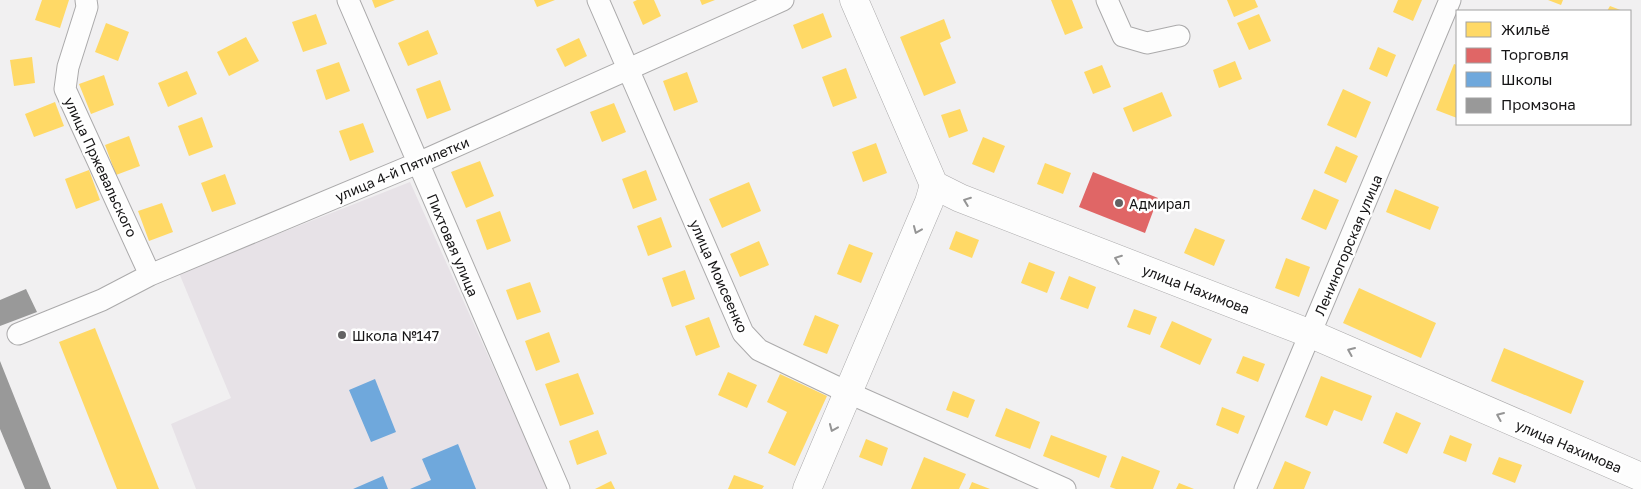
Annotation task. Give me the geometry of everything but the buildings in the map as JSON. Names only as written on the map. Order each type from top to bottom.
[{"type":"street","name":"улица Пржевальского","points":[[86,0],[86,7],[68,67],[65,88],[150,275]]},
{"type":"street","name":"Пихтовая улица","points":[[348,0],[559,489]]},
{"type":"street","name":"улица Моисеенко","points":[[598,0],[743,333],[759,350],[849,393],[1065,489]]},
{"type":"street","name":"улица 4-й Пятилетки","points":[[18,334],[102,300],[150,275],[418,163],[783,0]]},
{"type":"street","points":[[806,489],[849,393],[929,202],[934,185],[854,0]]},
{"type":"street","points":[[1106,0],[1123,36],[1147,43],[1179,36]]},
{"type":"street","name":"Лениногорская улица","points":[[1245,489],[1450,0]]},
{"type":"street","name":"улица Нахимова","points":[[934,185],[960,198],[1311,334],[1641,477]]},
{"type":"shaded area","name":"Школа №147","points":[[410,182],[548,489],[196,489],[171,424],[231,398],[179,273]]},
{"type":"place","name":"Адмирал","points":[[1119,203]]},
{"type":"place","name":"Школа №147","points":[[342,335]]}]
